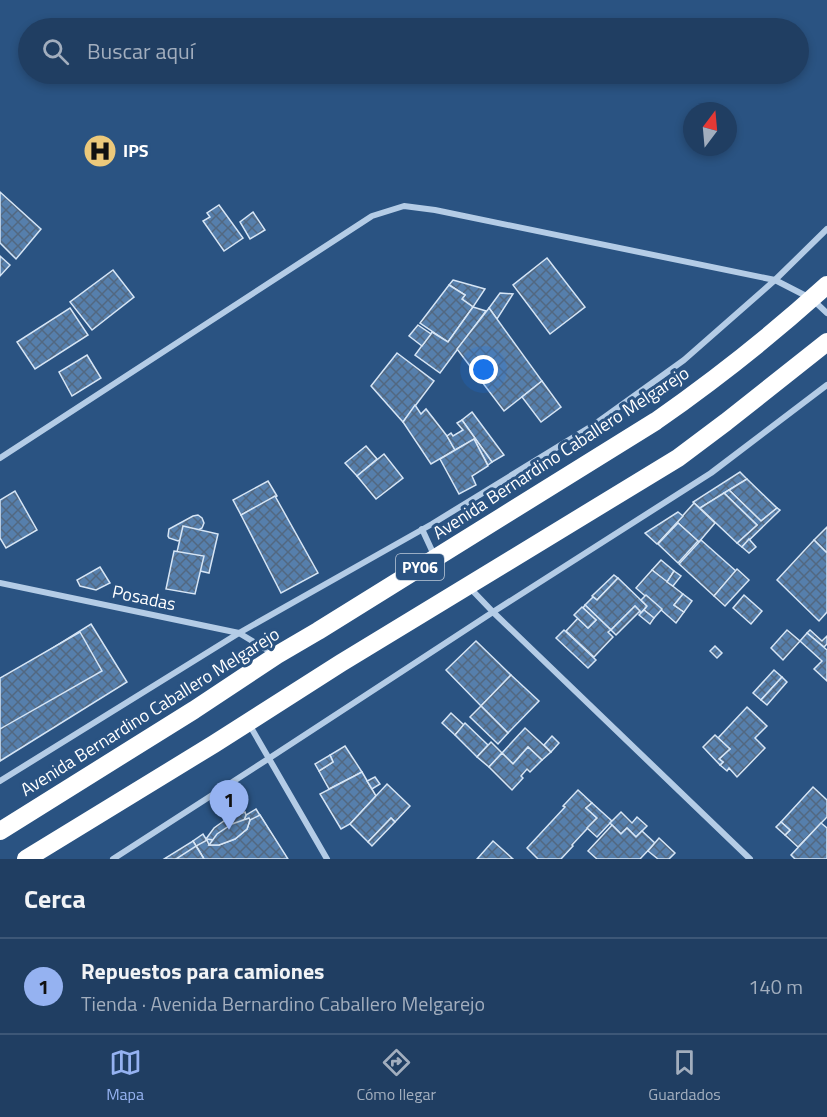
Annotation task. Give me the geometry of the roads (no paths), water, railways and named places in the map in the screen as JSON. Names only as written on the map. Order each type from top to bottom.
[{"type":"highway","name":"Avenida Bernardino Caballero Melgarejo","points":[[0,831],[194,710],[277,655],[656,421],[702,389],[827,285]]},
{"type":"highway","name":"PY06","points":[[26,859],[248,723],[341,663],[678,458],[827,342]]},
{"type":"street","points":[[0,458],[372,216],[404,206],[435,210],[776,280],[812,299],[827,313]]},
{"type":"street","points":[[0,781],[239,633],[422,530],[604,417],[684,360],[776,280],[827,229]]},
{"type":"street","points":[[113,859],[711,473],[827,385]]},
{"type":"street","points":[[422,530],[436,558]]},
{"type":"street","name":"Posadas","points":[[0,583],[239,633],[277,655]]},
{"type":"street","points":[[468,585],[493,612],[750,859]]},
{"type":"street","points":[[248,723],[327,859]]},
{"type":"place","name":"IPS","points":[[100,151]]},
{"type":"place","name":"Repuestos para camiones","points":[[229,830]]}]
